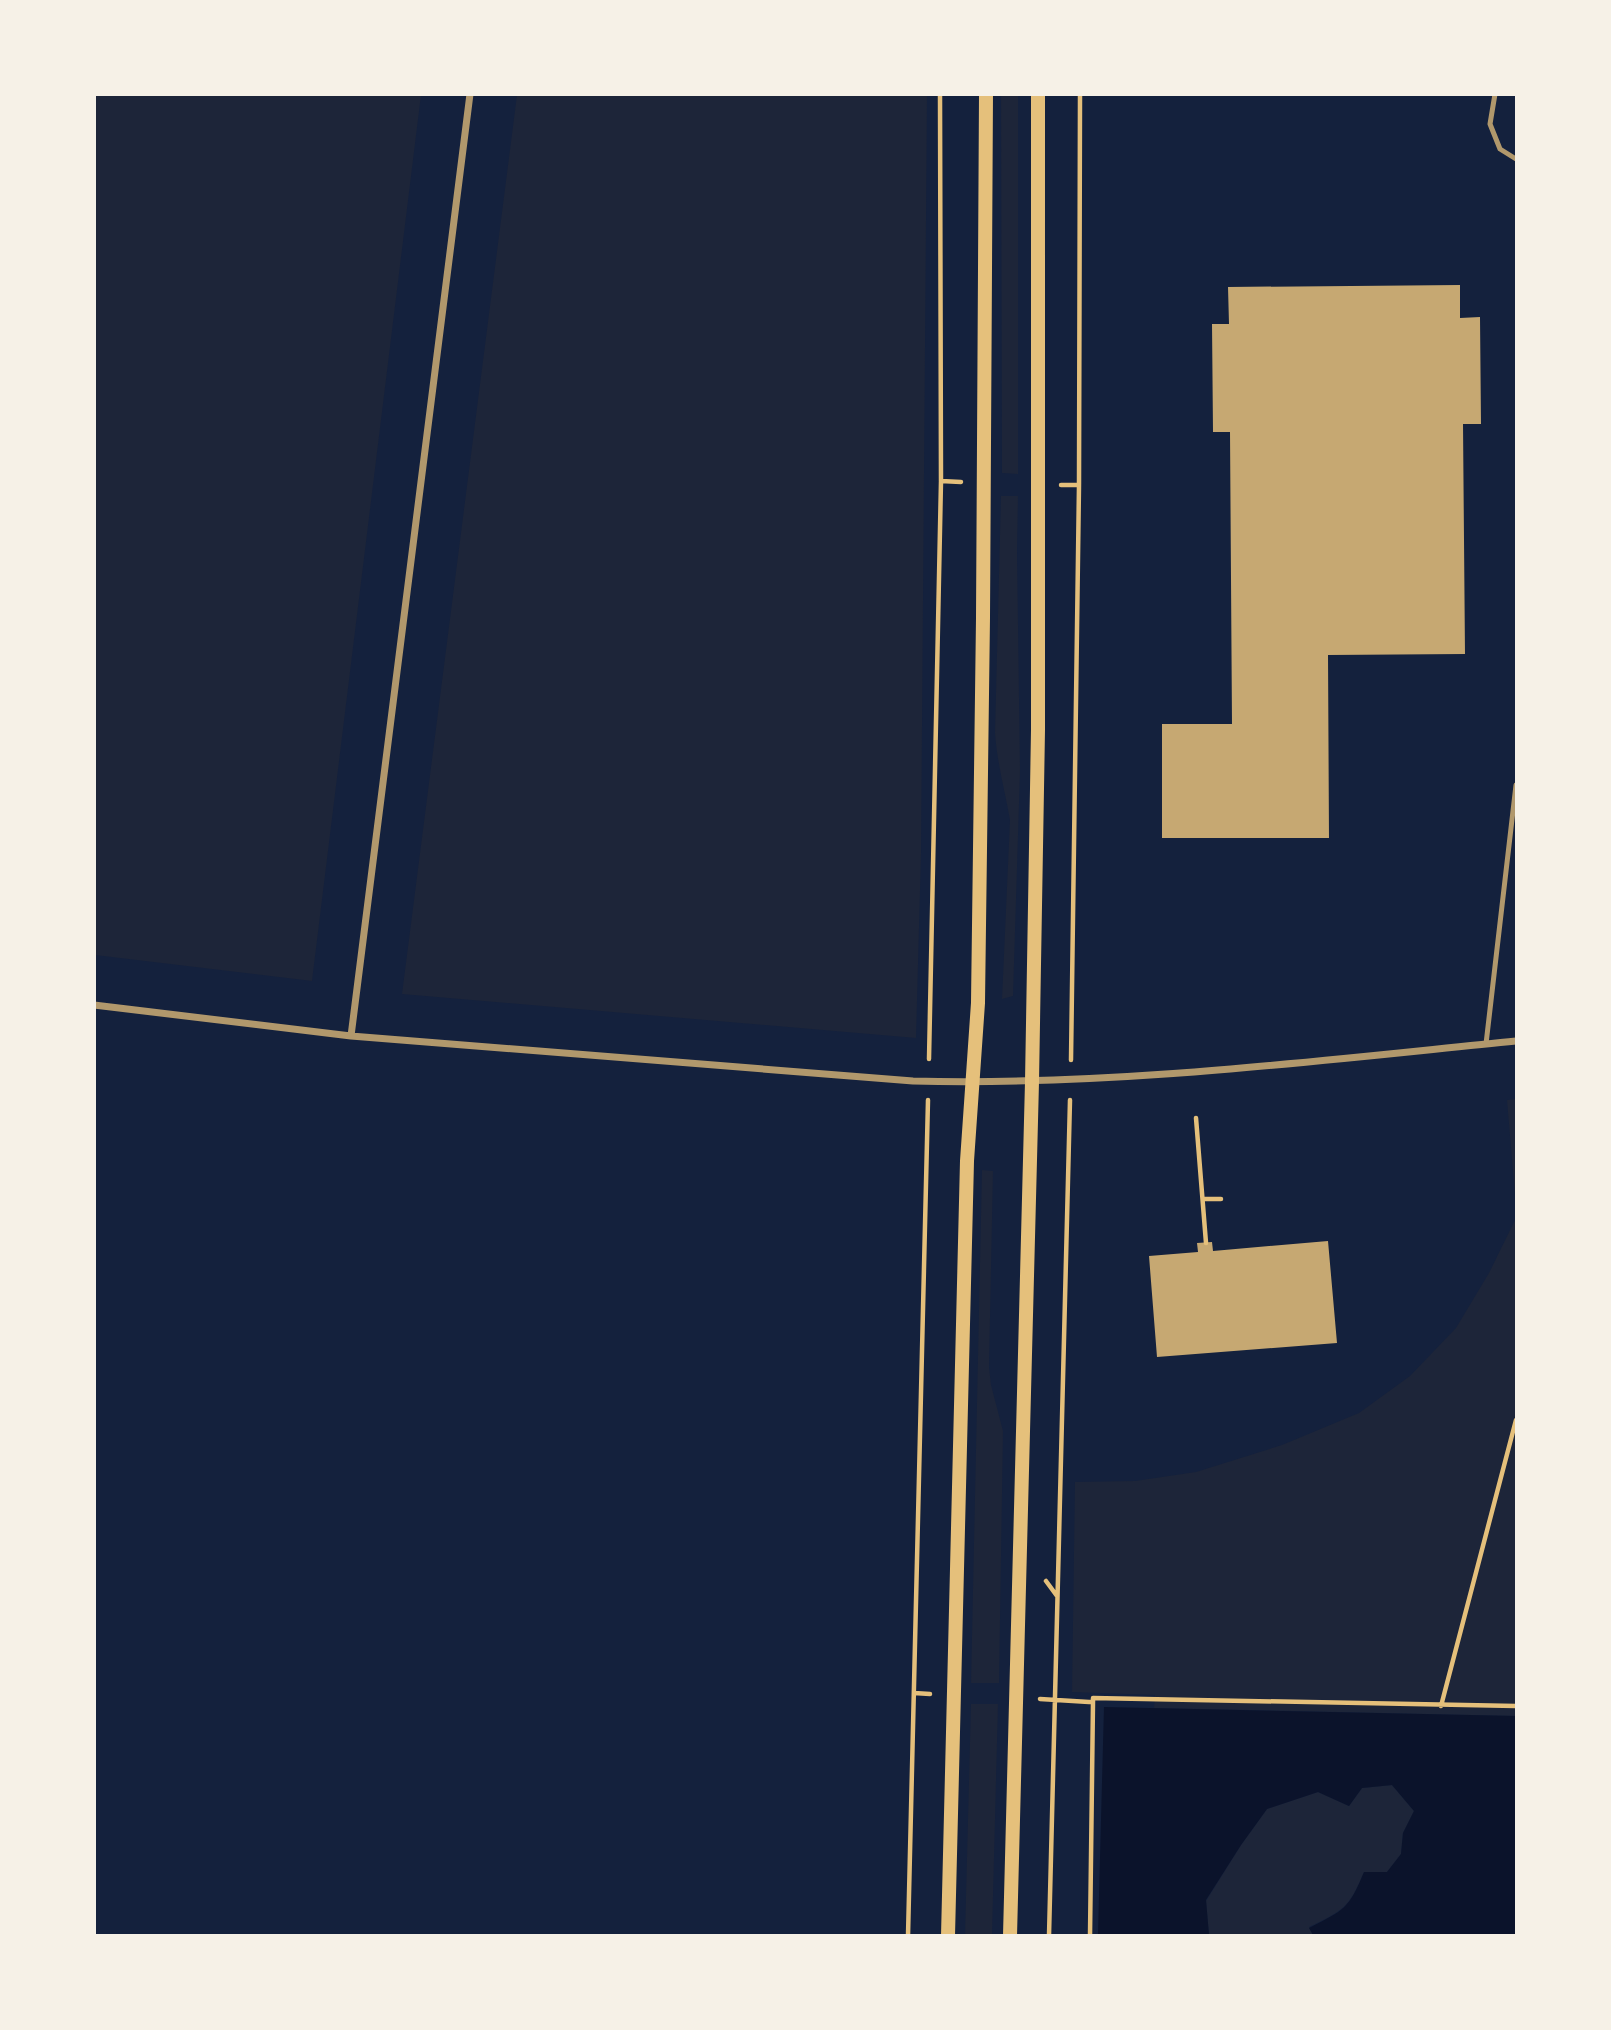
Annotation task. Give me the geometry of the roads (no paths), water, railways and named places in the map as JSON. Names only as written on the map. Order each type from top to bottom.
[{"type":"main road","points":[[948,1936],[967,1161],[978,1003],[984,618],[986,94]]},
{"type":"main road","points":[[1010,1936],[1032,1082],[1038,716],[1038,94]]},
{"type":"street","points":[[351,1036],[470,94]]},
{"type":"street","points":[[94,1005],[351,1036],[929,1081],[1070,1080],[1517,1041]]},
{"type":"lane","points":[[1495,94],[1490,124],[1500,149],[1517,159]]},
{"type":"lane","points":[[1486,1044],[1517,785]]}]
